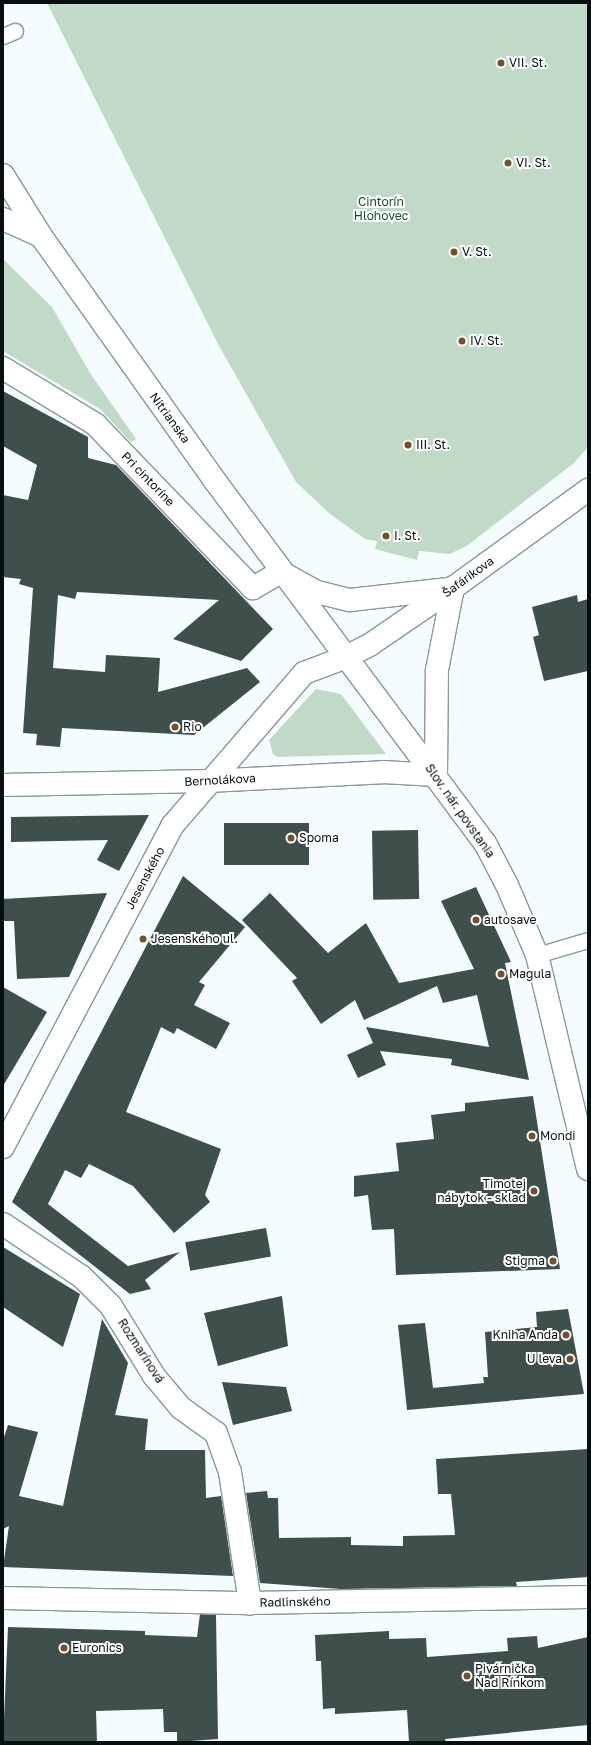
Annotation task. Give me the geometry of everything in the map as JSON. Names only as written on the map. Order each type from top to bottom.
[{"type":"street","name":"Nitrianska","points":[[3,175],[41,236],[344,658]]},
{"type":"street","points":[[3,219],[41,236]]},
{"type":"street","name":"Pri cintoríne","points":[[3,368],[95,424],[253,588],[281,572]]},
{"type":"street","name":"Šafárikova","points":[[344,658],[371,644],[453,588],[588,490]]},
{"type":"street","points":[[281,572],[316,592],[350,600],[453,588],[437,670],[436,775]]},
{"type":"street","name":"Slov. nár. povstania","points":[[344,658],[436,775],[485,843],[508,885],[537,955],[588,1169]]},
{"type":"street","name":"Jesenského","points":[[3,1147],[172,826],[208,781],[304,673],[344,658]]},
{"type":"street","name":"Bernolákova","points":[[3,785],[208,781],[383,772],[436,775]]},
{"type":"street","name":"Rozmarínová","points":[[3,1224],[82,1277],[111,1306],[154,1376],[181,1408],[216,1433],[230,1472],[250,1603]]},
{"type":"street","name":"Radlinského","points":[[3,1598],[250,1603],[588,1597]]},
{"type":"lane","points":[[537,955],[588,940]]},
{"type":"green space","name":"Cintorín Hlohovec","points":[[47,3],[588,3],[588,447],[574,463],[468,545],[450,554],[419,551],[417,560],[375,549],[377,541],[365,539],[330,514],[296,482],[218,344]]},
{"type":"green space","points":[[3,259],[52,307],[90,373],[136,439],[131,442],[100,409],[3,351]]},
{"type":"green space","points":[[316,689],[341,694],[386,754],[277,757],[273,754],[269,740]]},
{"type":"building","points":[[3,391],[88,437],[88,458],[116,465],[273,629],[241,661],[173,639],[219,600],[77,592],[75,599],[58,595],[53,668],[105,672],[106,655],[160,658],[158,692],[247,668],[260,682],[194,735],[62,728],[60,747],[36,745],[37,734],[23,733],[33,588],[19,584],[21,579],[3,577],[3,495],[28,500],[37,465],[3,446]]},
{"type":"building","points":[[577,595],[578,602],[588,599],[588,671],[544,681],[533,637],[539,635],[532,607]]},
{"type":"building","points":[[149,815],[119,871],[97,860],[108,840],[11,842],[11,817]]},
{"type":"building","points":[[224,823],[309,823],[309,865],[224,865]]},
{"type":"building","points":[[418,830],[419,899],[373,900],[372,831]]},
{"type":"building","points":[[183,876],[245,927],[199,982],[205,985],[194,1005],[230,1023],[216,1049],[177,1028],[174,1034],[161,1027],[126,1112],[221,1149],[205,1195],[210,1202],[174,1233],[133,1186],[89,1164],[81,1178],[65,1170],[48,1204],[128,1266],[180,1252],[145,1280],[151,1289],[130,1294],[12,1202]]},
{"type":"building","points":[[476,887],[511,962],[505,963],[529,1080],[451,1065],[452,1059],[380,1051],[386,1065],[358,1078],[347,1055],[373,1043],[366,1027],[489,1047],[477,995],[443,1003],[437,986],[364,1020],[355,1000],[321,1024],[292,981],[297,978],[242,920],[270,893],[328,953],[366,923],[399,983],[474,969],[441,901]]},
{"type":"building","points":[[107,893],[69,977],[17,979],[14,921],[3,921],[3,899]]},
{"type":"building","points":[[3,987],[47,1012],[3,1086]]},
{"type":"building","points":[[533,1096],[560,1269],[396,1275],[394,1229],[372,1230],[368,1195],[354,1197],[354,1176],[399,1171],[396,1143],[434,1139],[431,1115],[465,1111],[465,1103]]},
{"type":"building","points":[[266,1228],[271,1257],[190,1271],[185,1242]]},
{"type":"building","points":[[3,1247],[80,1294],[63,1347],[3,1307]]},
{"type":"building","points":[[282,1296],[288,1346],[218,1366],[204,1313]]},
{"type":"building","points":[[568,1309],[584,1394],[407,1410],[398,1325],[425,1323],[433,1388],[484,1383],[483,1377],[488,1377],[485,1332],[537,1327],[536,1312]]},
{"type":"building","points":[[102,1319],[128,1363],[115,1415],[148,1419],[145,1450],[205,1450],[206,1498],[221,1496],[233,1576],[3,1567],[9,1526],[3,1529],[3,1440],[8,1425],[38,1432],[19,1496],[63,1506]]},
{"type":"building","points":[[222,1382],[286,1387],[292,1411],[233,1425]]},
{"type":"building","points":[[588,1449],[588,1577],[516,1582],[517,1586],[341,1589],[260,1583],[246,1493],[267,1491],[268,1498],[278,1498],[279,1538],[351,1537],[351,1545],[403,1546],[403,1536],[455,1535],[451,1494],[438,1494],[436,1459]]},
{"type":"building","points":[[200,1614],[216,1615],[218,1739],[177,1742],[177,1732],[164,1732],[163,1709],[96,1711],[97,1742],[3,1742],[8,1627],[145,1631],[145,1635],[197,1637]]},
{"type":"building","points":[[389,1631],[389,1639],[426,1638],[427,1657],[508,1651],[507,1638],[537,1636],[538,1648],[588,1637],[588,1725],[445,1739],[446,1742],[409,1742],[407,1710],[335,1714],[335,1708],[323,1709],[321,1661],[316,1661],[315,1635]]},
{"type":"place","name":"VII. St.","points":[[501,63]]},
{"type":"place","name":"VI. St.","points":[[508,163]]},
{"type":"place","name":"V. St.","points":[[454,252]]},
{"type":"place","name":"IV. St.","points":[[462,341]]},
{"type":"place","name":"III. St.","points":[[408,445]]},
{"type":"place","name":"I. St.","points":[[386,536]]},
{"type":"place","name":"Rio","points":[[175,727]]},
{"type":"place","name":"Spoma","points":[[291,838]]},
{"type":"place","name":"autosave","points":[[476,920]]},
{"type":"place","name":"Jesenského ul.","points":[[143,939]]},
{"type":"place","name":"Magula","points":[[501,974]]},
{"type":"place","name":"Mondi","points":[[532,1136]]},
{"type":"place","name":"Timotej nábytok - sklad","points":[[534,1191]]},
{"type":"place","name":"Stigma","points":[[553,1261]]},
{"type":"place","name":"Kniha Anda","points":[[566,1335]]},
{"type":"place","name":"U leva","points":[[570,1359]]},
{"type":"place","name":"Euronics","points":[[64,1648]]},
{"type":"place","name":"Pivárnička Nad Rínkom","points":[[467,1676]]}]
